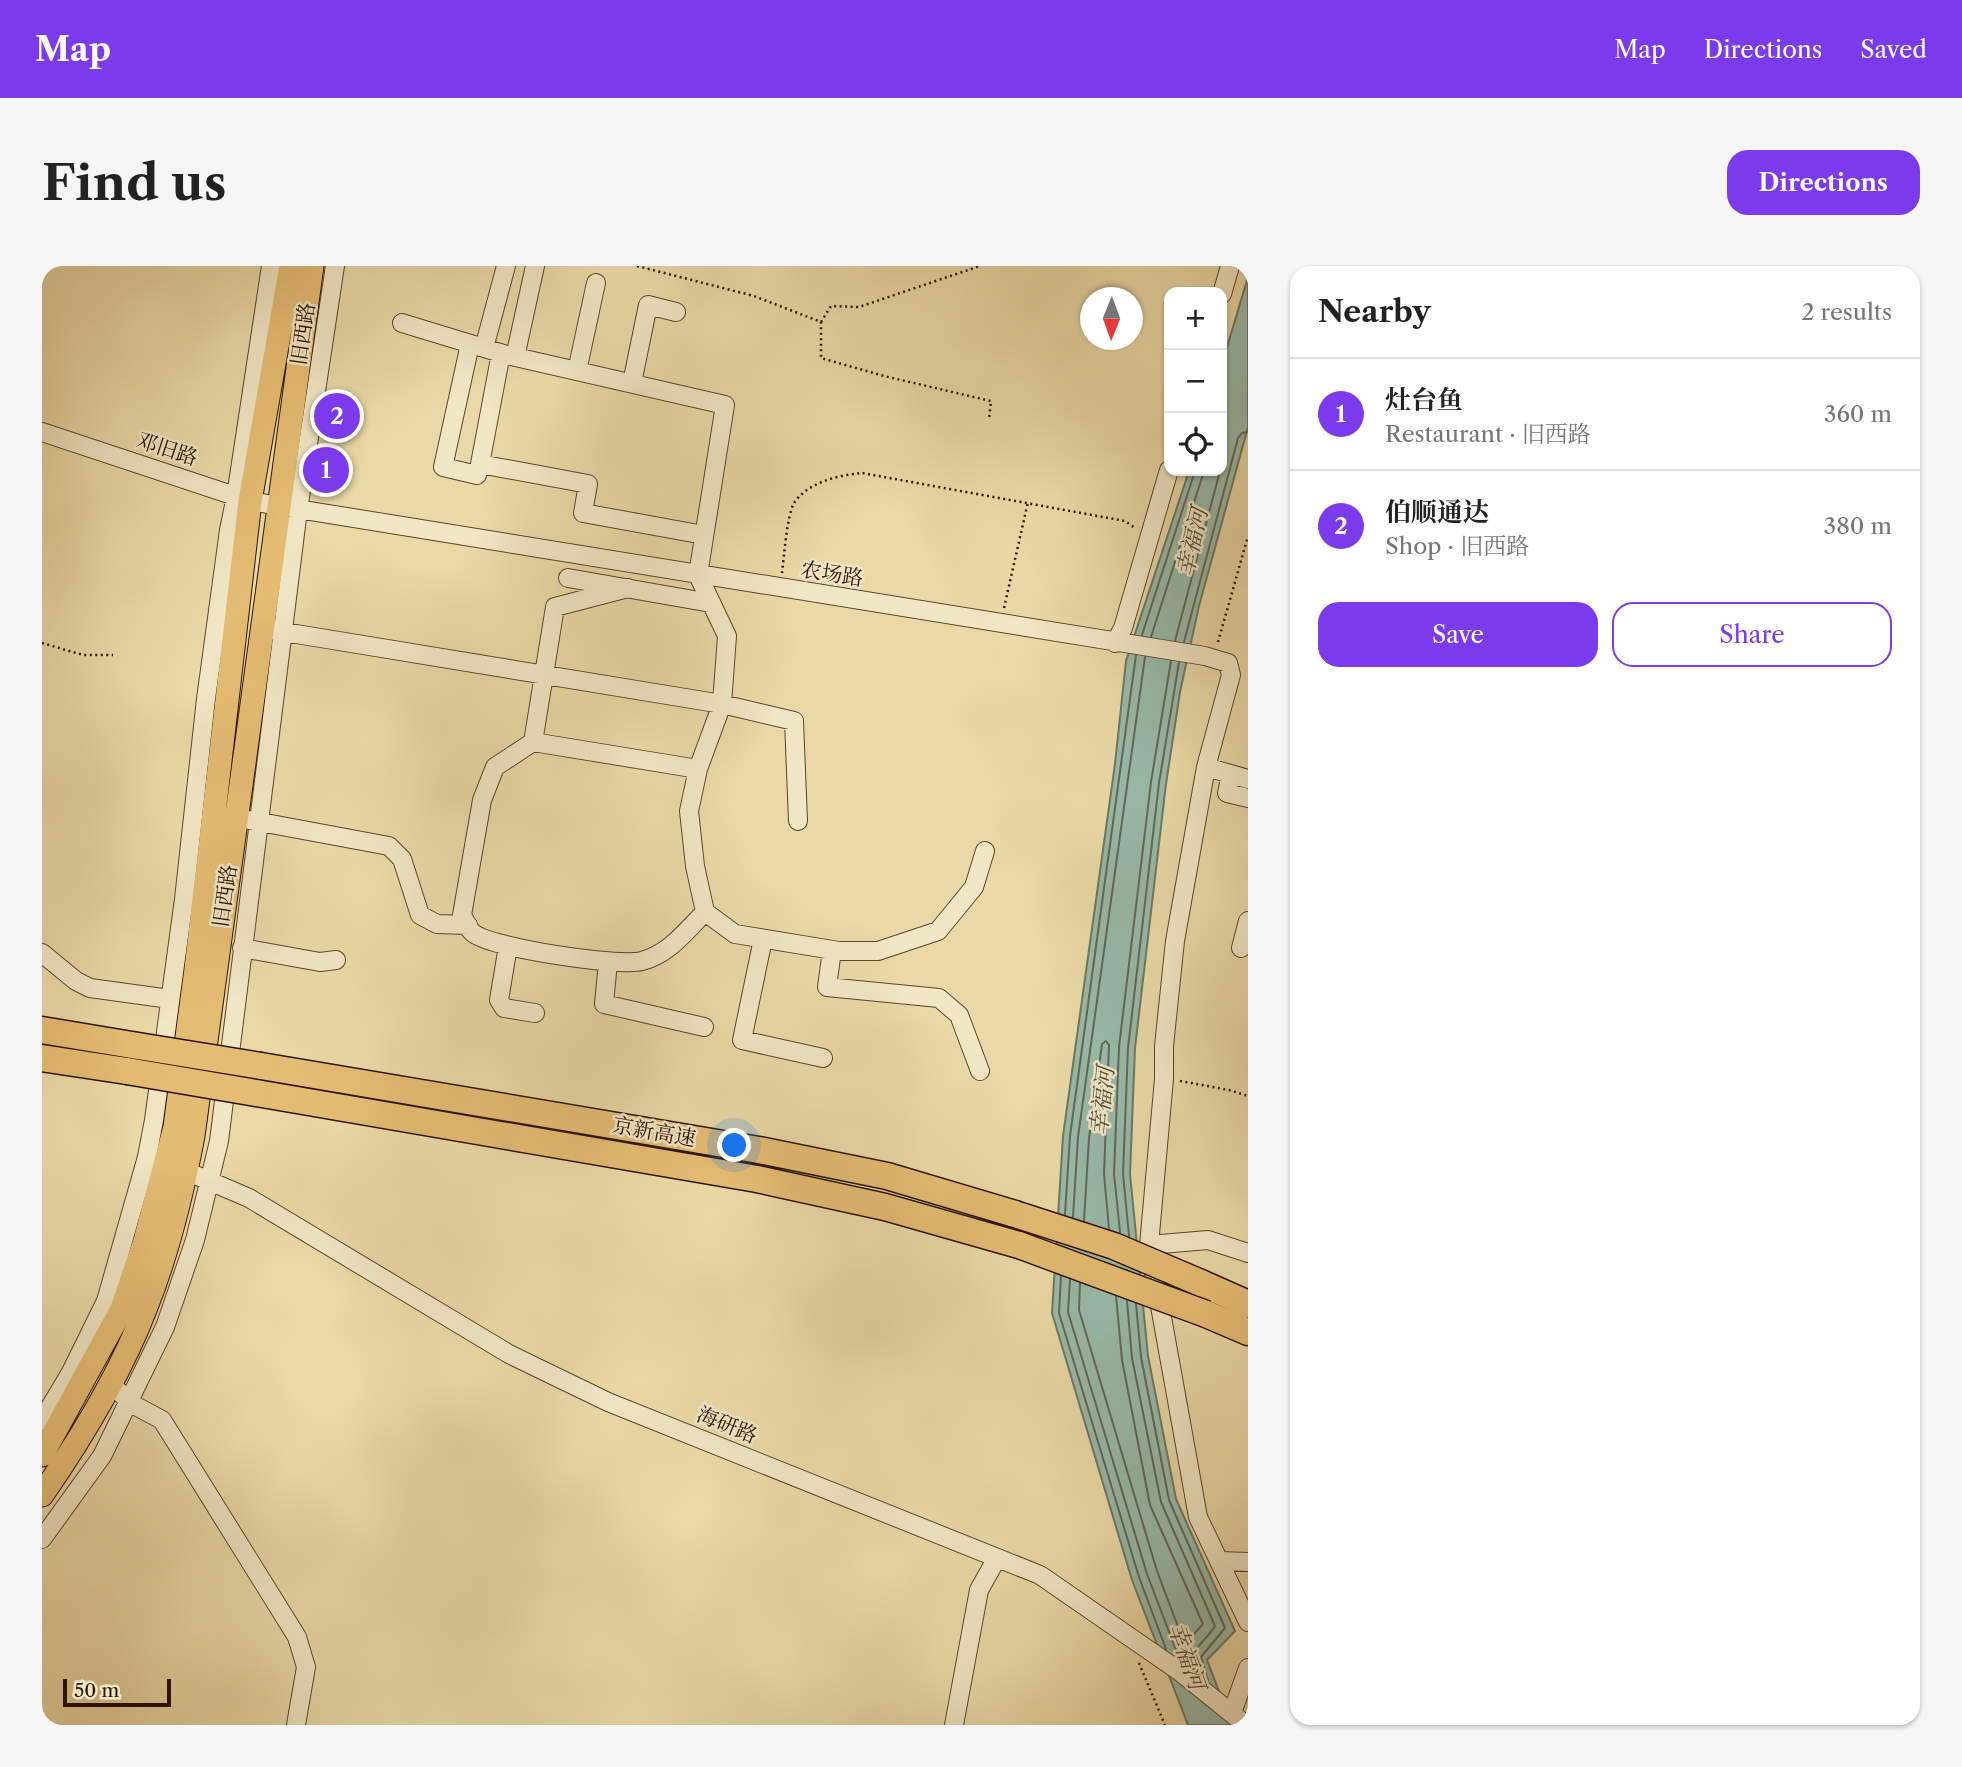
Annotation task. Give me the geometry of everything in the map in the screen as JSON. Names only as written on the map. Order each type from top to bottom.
[{"type":"highway","name":"京新高速","points":[[42,1030],[759,1150],[887,1176],[1114,1247],[1248,1304]]},
{"type":"highway","name":"京新高速","points":[[42,1058],[757,1179],[885,1207],[1019,1245],[1248,1332]]},
{"type":"main road","name":"旧西路","points":[[42,1455],[122,1309],[145,1241],[175,1127],[196,969],[243,498],[291,266]]},
{"type":"main road","name":"旧西路","points":[[42,1495],[77,1441],[146,1308],[172,1227],[186,1171],[247,820],[289,508],[312,266]]},
{"type":"street","points":[[42,1421],[71,1372],[106,1301],[147,1157],[184,899],[206,699],[229,530],[243,498],[271,266]]},
{"type":"street","points":[[289,508],[335,266]]},
{"type":"street","points":[[506,266],[493,350],[478,475],[443,467],[493,350],[535,266]]},
{"type":"street","points":[[1224,287],[1230,266]]},
{"type":"street","points":[[577,371],[596,283]]},
{"type":"street","points":[[632,383],[648,304],[676,312]]},
{"type":"street","points":[[402,323],[493,350],[725,405],[698,575],[727,636],[722,704],[698,769],[689,811],[695,866],[705,912],[735,934],[832,950],[878,951],[938,931],[974,887],[985,850]]},
{"type":"street","name":"邓旧路","points":[[42,432],[243,498],[289,508]]},
{"type":"street","points":[[480,464],[588,484],[583,513],[704,535]]},
{"type":"street","points":[[1118,644],[1167,476]]},
{"type":"street","name":"农场路","points":[[289,508],[1209,658]]},
{"type":"street","points":[[568,578],[711,603]]},
{"type":"street","points":[[533,742],[555,607],[628,588]]},
{"type":"street","points":[[272,630],[722,704],[794,721],[798,821]]},
{"type":"street","points":[[1209,658],[1228,663],[1231,675],[1206,767],[1175,941],[1149,1245],[1198,1517],[1248,1622]]},
{"type":"street","points":[[698,769],[533,742],[495,767],[482,800],[462,915],[473,933],[497,944],[618,964],[642,961],[666,951],[705,912]]},
{"type":"street","points":[[1206,767],[1240,777],[1227,793],[1248,798]]},
{"type":"street","points":[[42,1539],[102,1456],[165,1327],[195,1240],[219,1141],[242,948],[247,820],[389,846],[402,859],[419,915],[437,924],[468,925]]},
{"type":"street","points":[[1241,948],[1248,921]]},
{"type":"street","points":[[763,939],[742,1040],[823,1058]]},
{"type":"street","points":[[508,946],[499,1000],[504,1008],[535,1013]]},
{"type":"street","points":[[242,948],[320,962],[336,960]]},
{"type":"street","points":[[832,950],[827,988],[939,998],[959,1015],[980,1071]]},
{"type":"street","points":[[42,953],[76,981],[90,988],[170,999]]},
{"type":"street","points":[[608,962],[604,1004],[704,1027]]},
{"type":"street","name":"海研路","points":[[186,1171],[249,1198],[509,1354],[595,1396],[1040,1575],[1179,1671],[1239,1719]]},
{"type":"street","points":[[1149,1245],[1208,1240],[1248,1253]]},
{"type":"street","points":[[109,1383],[130,1401],[162,1420],[298,1637],[306,1667],[296,1725]]},
{"type":"street","points":[[954,1725],[979,1590],[997,1558]]},
{"type":"street","points":[[1220,1561],[1248,1562]]},
{"type":"street","points":[[1239,1719],[1248,1668]]},
{"type":"path","points":[[637,266],[754,296],[821,322]]},
{"type":"path","points":[[981,266],[859,307],[831,306],[821,322],[821,358],[991,401],[989,419]]},
{"type":"path","points":[[779,588],[793,505],[803,492],[839,475],[862,472],[1125,521],[1150,537]]},
{"type":"path","points":[[1000,625],[1028,502]]},
{"type":"path","points":[[1209,658],[1248,536]]},
{"type":"path","points":[[42,643],[83,655],[113,655]]},
{"type":"path","points":[[1164,1079],[1229,1090],[1248,1096]]},
{"type":"path","points":[[1129,1637],[1165,1725]]},
{"type":"water","name":"幸福河","points":[[1248,277],[1248,427],[1199,606],[1180,692],[1166,784],[1135,1048],[1130,1174],[1148,1356],[1176,1499],[1235,1631],[1207,1660],[1232,1725],[1188,1725],[1132,1580],[1052,1313],[1063,1136],[1115,764],[1126,661],[1187,476],[1227,476],[1227,347]]},
{"type":"place","name":"伯顺通达","points":[[337,416]]},
{"type":"place","name":"灶台鱼","points":[[326,470]]}]
